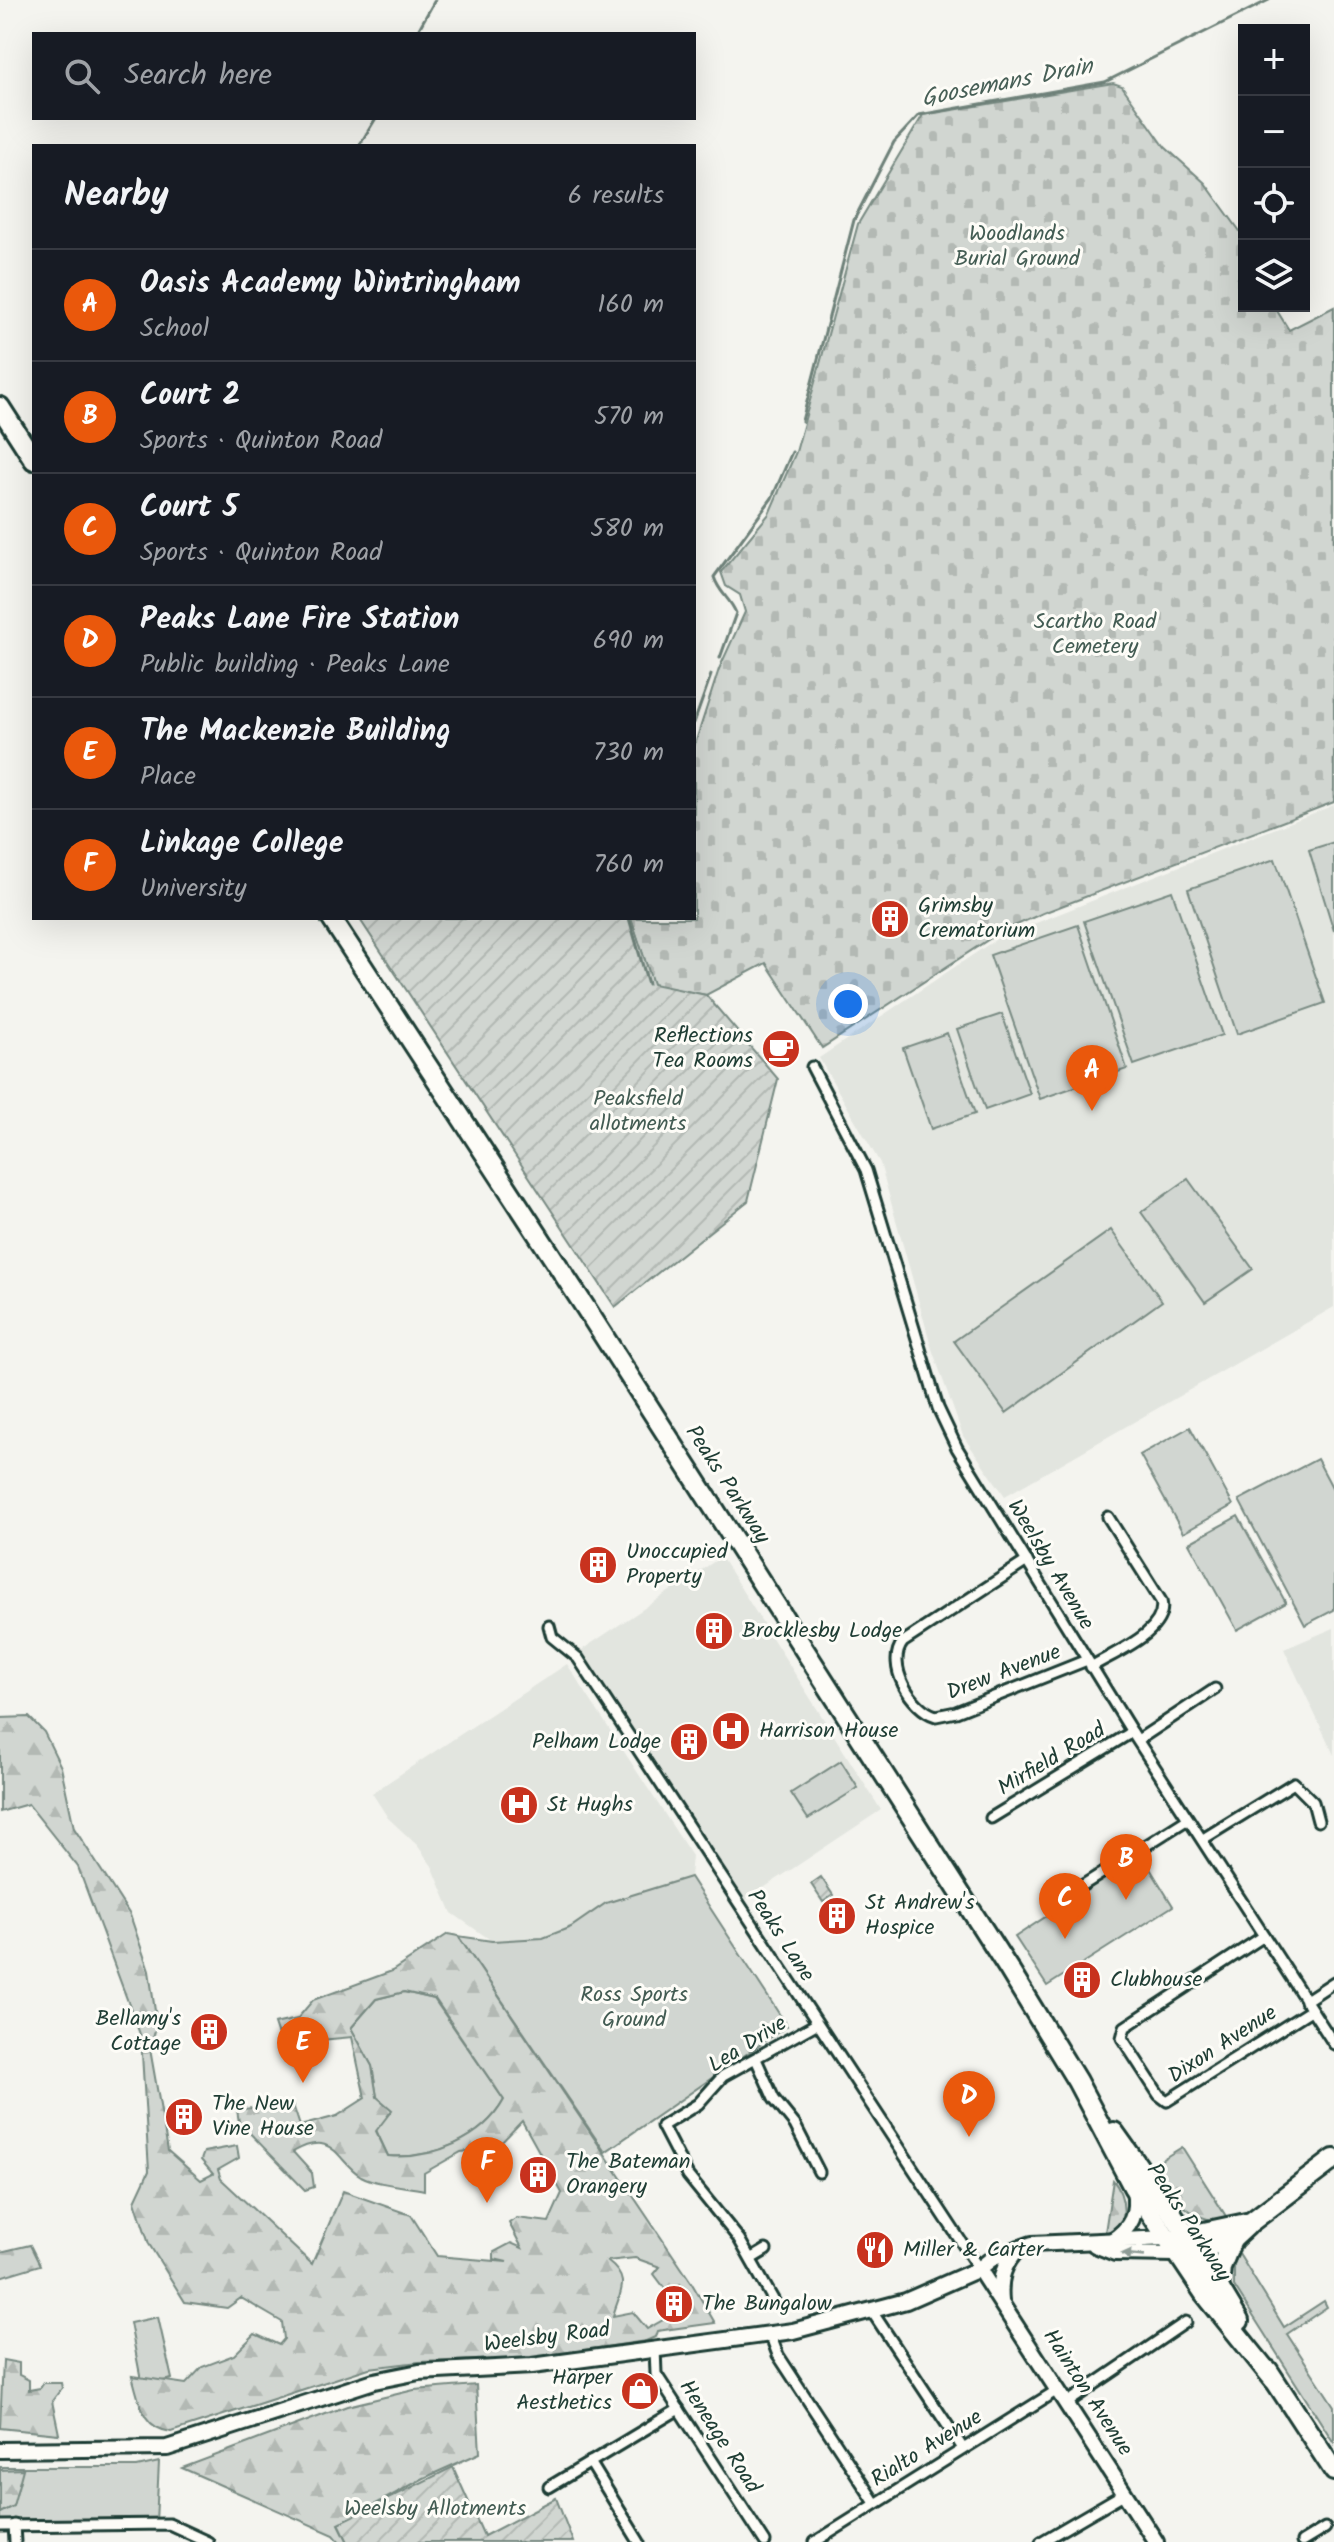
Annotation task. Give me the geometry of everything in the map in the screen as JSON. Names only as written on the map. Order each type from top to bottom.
[{"type":"highway","points":[[0,407],[32,457]]},
{"type":"highway","name":"Peaks Parkway","points":[[332,920],[585,1307],[1077,2081],[1192,2243],[1274,2380],[1334,2471]]},
{"type":"highway","name":"Peaks Parkway","points":[[1077,2081],[1133,2187],[1172,2246],[1274,2380]]},
{"type":"highway","name":"Weelsby Road","points":[[1172,2246],[1192,2243],[1251,2222],[1334,2159]]},
{"type":"highway","points":[[1219,2289],[1221,2267],[1232,2240],[1251,2222]]},
{"type":"highway","points":[[1192,2243],[1232,2240]]},
{"type":"main road","points":[[1110,2241],[1132,2222],[1136,2202],[1133,2187]]},
{"type":"main road","name":"Weelsby Road","points":[[0,2450],[149,2451],[206,2437],[374,2381],[419,2372],[532,2366],[770,2334],[873,2313],[979,2269],[994,2257],[1019,2248],[1062,2241],[1172,2246]]},
{"type":"main road","name":"Weelsby Road","points":[[1092,2244],[1115,2253],[1172,2246]]},
{"type":"main road","points":[[1001,2302],[999,2283],[1006,2264],[1019,2248]]},
{"type":"main road","name":"Hainton Avenue","points":[[979,2269],[1156,2542]]},
{"type":"street","name":"Weelsby Avenue","points":[[812,1067],[866,1170],[938,1408],[957,1448],[1135,1736],[1334,2044]]},
{"type":"street","points":[[1089,1663],[1154,1627],[1162,1615],[1161,1601],[1108,1517]]},
{"type":"street","name":"Drew Avenue","points":[[1027,1561],[903,1642],[895,1655],[896,1670],[920,1706],[936,1716],[956,1712],[1089,1663]]},
{"type":"street","name":"Peaks Lane","points":[[549,1626],[552,1637],[578,1658],[979,2269]]},
{"type":"street","name":"Mirfield Road","points":[[991,1818],[1215,1689]]},
{"type":"street","points":[[1203,1839],[1294,1783],[1313,1802],[1318,1821]]},
{"type":"street","points":[[1053,1904],[1188,1819]]},
{"type":"street","name":"Dixon Avenue","points":[[1264,1936],[1125,2027],[1122,2038],[1159,2095],[1167,2101],[1308,2005]]},
{"type":"street","points":[[1308,2005],[1334,1982]]},
{"type":"street","name":"Lea Drive","points":[[751,2259],[719,2212],[688,2176],[662,2126],[698,2104],[723,2076],[816,2024]]},
{"type":"street","points":[[756,2059],[774,2099],[795,2125],[819,2172]]},
{"type":"street","points":[[766,2250],[751,2259],[775,2303]]},
{"type":"street","points":[[873,2313],[962,2447]]},
{"type":"street","points":[[1067,2403],[1186,2322]]},
{"type":"street","points":[[770,2334],[778,2355],[875,2503]]},
{"type":"street","name":"Heneage Road","points":[[655,2348],[656,2374],[765,2542]]},
{"type":"street","name":"Rialto Avenue","points":[[815,2542],[1059,2389]]},
{"type":"street","points":[[549,2487],[679,2409]]},
{"type":"street","points":[[590,2462],[639,2542]]},
{"type":"street","points":[[1041,2542],[1125,2493]]},
{"type":"street","points":[[0,2526],[169,2524],[208,2542]]},
{"type":"street","points":[[14,2525],[15,2542]]},
{"type":"street","points":[[1302,2542],[1325,2528]]},
{"type":"shaded area","points":[[1334,805],[1334,1307],[1005,1496],[963,1436],[932,1349],[880,1163],[819,1058],[998,938]]},
{"type":"shaded area","name":"Harrison House","points":[[721,1557],[881,1810],[744,1901],[580,1651]]},
{"type":"shaded area","points":[[1334,1628],[1334,1755],[1284,1649]]},
{"type":"shaded area","name":"St Hughs","points":[[567,1664],[692,1856],[690,1877],[606,1903],[571,1927],[543,1938],[492,1941],[452,1913],[432,1866],[417,1845],[388,1818],[372,1793]]},
{"type":"green space","points":[[1113,83],[1122,86],[1165,147],[1205,183],[1238,228],[1238,312],[1278,312],[1289,330],[1334,307],[1334,802],[1043,913],[997,934],[822,1048],[766,963],[706,995],[653,985],[632,920],[696,920],[696,741],[719,669],[745,612],[740,595],[726,586],[721,572],[769,514],[796,452],[858,224],[923,115]]},
{"type":"green space","points":[[1334,842],[1334,931],[1309,850]]},
{"type":"green space","points":[[1275,859],[1325,1003],[1237,1034],[1188,889]]},
{"type":"green space","points":[[1172,891],[1222,1035],[1134,1065],[1084,921]]},
{"type":"green space","name":"Peaksfield allotments","points":[[360,920],[632,920],[653,984],[706,995],[778,1079],[748,1201],[615,1307]]},
{"type":"green space","points":[[1078,925],[1127,1069],[1040,1099],[990,955]]},
{"type":"green space","points":[[1002,1014],[1030,1094],[985,1110],[957,1029]]},
{"type":"green space","points":[[947,1033],[975,1114],[931,1129],[903,1048]]},
{"type":"green space","points":[[1188,1179],[1253,1269],[1205,1302],[1141,1212]]},
{"type":"green space","points":[[1111,1230],[1162,1301],[1006,1413],[954,1341]]},
{"type":"green space","points":[[1190,1427],[1233,1505],[1183,1533],[1140,1455]]},
{"type":"green space","points":[[1317,1459],[1334,1491],[1334,1610],[1305,1625],[1239,1500]]},
{"type":"green space","points":[[1238,1516],[1286,1603],[1237,1630],[1189,1543]]},
{"type":"green space","points":[[29,1717],[44,1732],[61,1767],[74,1828],[130,1915],[149,1971],[157,2024],[150,2049],[168,2151],[201,2180],[213,2174],[201,2160],[204,2152],[237,2146],[239,2158],[218,2170],[221,2179],[312,2264],[343,2191],[411,2215],[437,2256],[507,2262],[494,2259],[494,2252],[511,2243],[522,2248],[509,2223],[517,2218],[549,2222],[562,2193],[522,2121],[498,2146],[461,2152],[424,2173],[424,2190],[361,2176],[333,2150],[318,2144],[293,2152],[312,2173],[314,2187],[305,2190],[239,2122],[237,2110],[292,2102],[300,2126],[337,2116],[365,2098],[352,2037],[321,2040],[277,2033],[274,2024],[297,2019],[313,2000],[392,1971],[448,1934],[458,1936],[691,2282],[715,2323],[657,2331],[655,2337],[646,2341],[530,2358],[419,2362],[369,2368],[171,2432],[153,2425],[143,2412],[132,2376],[186,2384],[202,2367],[234,2355],[255,2334],[279,2345],[284,2339],[282,2322],[241,2298],[227,2308],[185,2302],[149,2244],[135,2201],[149,2171],[141,2037],[78,1867],[28,1804],[0,1812],[0,1718]],"holes":[[[404,1992],[435,1999],[504,2100],[483,2126],[454,2144],[421,2154],[388,2156],[376,2131],[392,2110],[377,2097],[372,2066],[351,2028],[376,1999]],[[635,2258],[660,2267],[654,2274],[666,2290],[680,2284],[691,2304],[647,2329],[633,2312],[613,2316],[622,2280],[607,2261]]]},
{"type":"green space","points":[[841,1761],[858,1788],[808,1819],[791,1793]]},
{"type":"green space","points":[[1141,1854],[1173,1906],[1047,1986],[1015,1937]]},
{"type":"green space","name":"Ross Sports Ground","points":[[690,1877],[787,2026],[605,2152],[458,1936],[492,1941],[543,1938],[571,1927],[606,1903]]},
{"type":"green space","points":[[821,1877],[833,1895],[823,1902],[811,1884]]},
{"type":"green space","points":[[404,1992],[434,1999],[504,2100],[483,2126],[454,2144],[422,2154],[388,2156],[376,2130],[377,2097],[372,2066],[351,2028],[376,1999]]},
{"type":"green space","points":[[1182,2147],[1229,2221],[1215,2221],[1192,2213],[1175,2197],[1153,2165]]},
{"type":"green space","points":[[1113,2180],[1121,2194],[1123,2218],[1114,2229],[1105,2232]]},
{"type":"green space","points":[[30,2245],[40,2265],[0,2277],[0,2252]]},
{"type":"green space","points":[[1239,2254],[1284,2327],[1324,2301],[1327,2307],[1287,2334],[1334,2406],[1334,2443],[1234,2286],[1234,2263]]},
{"type":"green space","points":[[158,2317],[172,2379],[142,2385],[130,2323]]},
{"type":"green space","points":[[3,2360],[19,2363],[19,2375],[29,2380],[29,2390],[40,2388],[44,2383],[61,2383],[62,2388],[52,2401],[59,2434],[0,2428]]},
{"type":"green space","points":[[476,2385],[480,2453],[424,2478],[339,2524],[348,2542],[340,2542],[334,2535],[182,2468],[347,2406],[414,2390]]},
{"type":"green space","points":[[159,2462],[156,2522],[0,2521],[0,2467],[137,2467]]},
{"type":"green space","name":"Weelsby Allotments","points":[[453,2467],[484,2536],[556,2498],[573,2542],[348,2542],[339,2523]]},
{"type":"green space","points":[[23,2469],[13,2506],[0,2513],[0,2470]]},
{"type":"waterway","points":[[417,32],[435,0]]},
{"type":"waterway","name":"Goosemans Drain","points":[[802,421],[854,220],[894,142],[919,115],[1105,82],[1269,0]]},
{"type":"waterway","points":[[360,144],[375,120]]},
{"type":"waterway","name":"Goosemans Drain","points":[[720,658],[736,613],[714,577],[772,498],[792,452]]},
{"type":"waterway","name":"Goosemans Drain","points":[[696,717],[711,675]]},
{"type":"waterway","name":"Goosemans Drain","points":[[630,920],[648,984]]},
{"type":"place","name":"Grimsby Crematorium","points":[[890,919]]},
{"type":"place","name":"Reflections Tea Rooms","points":[[781,1049]]},
{"type":"place","name":"Oasis Academy Wintringham","points":[[1092,1111]]},
{"type":"place","name":"Unoccupied Property","points":[[598,1565]]},
{"type":"place","name":"Brocklesby Lodge","points":[[714,1631]]},
{"type":"place","name":"Harrison House","points":[[731,1731]]},
{"type":"place","name":"Pelham Lodge","points":[[689,1742]]},
{"type":"place","name":"St Hughs","points":[[519,1805]]},
{"type":"place","name":"Court 2","points":[[1126,1900]]},
{"type":"place","name":"St Andrew's Hospice","points":[[837,1916]]},
{"type":"place","name":"Court 5","points":[[1065,1939]]},
{"type":"place","name":"Clubhouse","points":[[1082,1980]]},
{"type":"place","name":"Bellamy's Cottage","points":[[209,2032]]},
{"type":"place","name":"The Mackenzie Building","points":[[303,2083]]},
{"type":"place","name":"The New Vine House","points":[[184,2117]]},
{"type":"place","name":"Peaks Lane Fire Station","points":[[969,2137]]},
{"type":"place","name":"The Bateman Orangery","points":[[538,2175]]},
{"type":"place","name":"Linkage College","points":[[487,2203]]},
{"type":"place","name":"Miller & Carter","points":[[875,2250]]},
{"type":"place","name":"The Bungalow","points":[[674,2304]]},
{"type":"place","name":"Harper Aesthetics","points":[[640,2391]]},
{"type":"park label","name":"Woodlands Burial Ground","points":[[1017,246]]},
{"type":"park label","name":"Scartho Road Cemetery","points":[[1095,634]]}]
